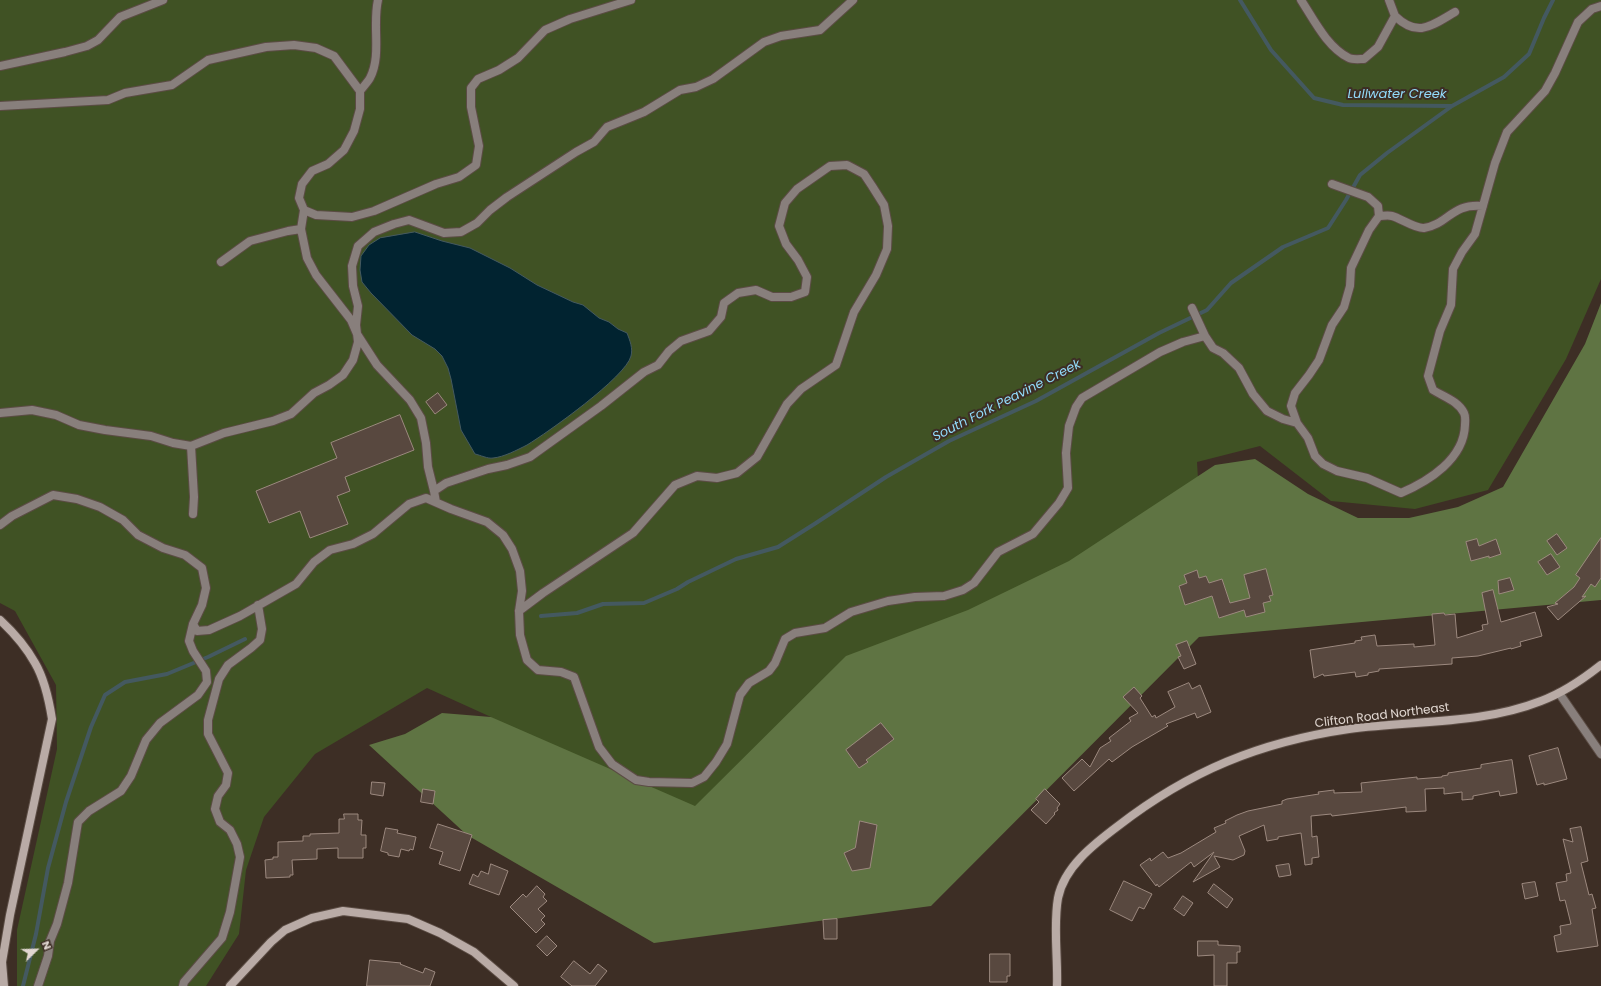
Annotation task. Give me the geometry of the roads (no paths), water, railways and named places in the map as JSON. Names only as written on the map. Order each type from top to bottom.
[{"type":"street","points":[[0,66],[87,46],[98,40],[120,16],[163,0]]},
{"type":"street","points":[[360,91],[370,78],[376,61],[376,10],[378,0]]},
{"type":"street","points":[[304,210],[316,215],[352,217],[374,211],[430,186],[459,177],[476,165],[479,146],[471,107],[471,88],[478,79],[499,70],[518,58],[545,30],[570,19],[631,0]]},
{"type":"street","points":[[0,413],[32,410],[56,415],[79,425],[150,436],[173,443],[191,446],[224,433],[273,421],[291,414],[314,393],[343,375],[353,360],[358,342],[358,306],[353,286],[352,266],[358,246],[374,232],[409,220],[444,233],[461,232],[477,223],[490,210],[507,197],[594,142],[607,127],[644,112],[680,90],[696,87],[713,79],[764,42],[781,36],[820,30],[853,0]]},
{"type":"street","points":[[1301,0],[1327,39],[1337,50],[1350,59],[1364,59],[1378,47],[1395,16]]},
{"type":"street","points":[[1389,0],[1395,16],[1404,25],[1418,29],[1435,24],[1456,12]]},
{"type":"street","points":[[1332,184],[1368,197],[1378,206],[1379,216],[1366,236],[1351,268],[1350,286],[1344,307],[1332,325],[1319,360],[1295,393],[1291,406],[1297,423],[1308,438],[1315,456],[1323,464],[1337,471],[1367,478],[1401,493],[1420,485],[1451,461],[1460,447],[1465,431],[1465,414],[1456,403],[1433,390],[1428,376],[1440,331],[1451,305],[1453,269],[1462,252],[1475,234],[1495,163],[1507,132],[1545,91],[1555,73],[1578,22],[1592,10],[1601,6]]},
{"type":"street","points":[[0,106],[108,100],[131,91],[172,85],[208,60],[266,47],[294,45],[316,48],[334,56],[360,91],[360,109],[354,131],[344,150],[328,164],[312,171],[302,184],[299,198],[304,210],[301,229],[307,258],[316,275],[351,320],[357,334],[376,365],[410,400],[421,418],[426,443],[428,467],[436,502]]},
{"type":"street","points":[[434,491],[446,483],[460,478],[488,469],[507,466],[530,457],[601,406],[644,372],[658,364],[681,341],[709,330],[721,317],[724,303],[738,293],[756,290],[772,297],[791,297],[805,292],[807,277],[798,260],[786,244],[779,226],[785,204],[797,189],[830,166],[847,165],[864,174],[884,205],[888,226],[886,249],[876,275],[854,312],[836,365],[801,389],[788,404],[757,456],[737,473],[717,478],[697,476],[675,485],[633,532],[519,611]]},
{"type":"street","points":[[1379,216],[1391,216],[1421,229],[1434,226],[1458,209],[1472,205],[1483,206]]},
{"type":"street","points":[[221,262],[250,241],[301,229]]},
{"type":"street","points":[[1192,308],[1205,336],[1213,348],[1223,353],[1239,368],[1253,394],[1267,411],[1283,419],[1297,423]]},
{"type":"street","points":[[193,624],[197,631],[209,630],[240,616],[296,584],[314,562],[330,550],[353,544],[373,534],[409,504],[426,498],[487,522],[503,535],[512,549],[520,570],[522,591],[519,611],[520,635],[527,660],[538,670],[561,672],[574,677],[599,747],[612,764],[636,780],[649,782],[692,783],[704,777],[716,762],[727,744],[740,695],[749,684],[769,670],[775,663],[785,639],[795,633],[825,628],[852,612],[888,601],[915,597],[944,596],[963,590],[974,583],[998,552],[1033,534],[1059,502],[1068,488],[1066,453],[1069,426],[1076,407],[1082,398],[1160,352],[1183,342],[1205,336]]},
{"type":"street","points":[[191,446],[194,497],[193,514]]},
{"type":"street","points":[[0,525],[12,516],[53,495],[77,500],[100,508],[123,520],[138,535],[163,548],[185,555],[202,568],[206,588],[202,605],[193,624],[189,641],[193,651],[206,670],[207,682],[198,695],[160,723],[146,740],[131,776],[121,791],[89,811],[78,822],[68,883],[57,924],[50,941],[48,956],[38,986]]},
{"type":"street","points":[[183,986],[184,982],[222,938],[230,912],[240,857],[237,844],[230,830],[220,822],[215,808],[218,796],[226,785],[228,773],[208,734],[208,720],[219,679],[228,665],[260,640],[262,629],[258,605]]},
{"type":"street","points":[[0,620],[11,630],[36,663],[47,693],[52,719],[10,915],[2,962],[4,986]]},
{"type":"street","name":"Clifton Road Northeast","points":[[1057,986],[1058,898],[1068,875],[1083,856],[1106,835],[1148,804],[1188,779],[1250,752],[1295,740],[1351,729],[1481,717],[1523,707],[1559,693],[1576,684],[1601,665]]},
{"type":"street","points":[[1559,693],[1601,754]]},
{"type":"street","points":[[230,986],[271,942],[285,930],[312,918],[343,911],[408,919],[440,933],[474,952],[514,986]]},
{"type":"water","points":[[415,232],[470,248],[510,268],[537,285],[573,302],[583,305],[599,318],[627,333],[632,350],[631,356],[626,365],[585,404],[527,445],[497,457],[489,458],[475,454],[461,430],[451,379],[448,368],[442,356],[435,349],[412,335],[362,282],[360,270],[361,256],[369,245],[380,238]]},
{"type":"waterway","name":"Lullwater Creek","points":[[1240,0],[1271,50],[1314,98],[1343,105],[1452,106]]},
{"type":"waterway","name":"South Fork Peavine Creek","points":[[541,616],[577,613],[603,604],[644,603],[677,589],[688,582],[736,559],[778,547],[886,477],[949,441],[1036,401],[1159,333],[1207,310],[1231,283],[1283,247],[1328,228],[1360,175],[1387,153],[1452,106],[1504,77],[1529,54],[1553,0]]},
{"type":"waterway","name":"South Fork Peavine Creek","points":[[23,986],[36,934],[48,868],[66,802],[91,727],[105,695],[125,682],[167,674],[208,657],[245,639]]}]
